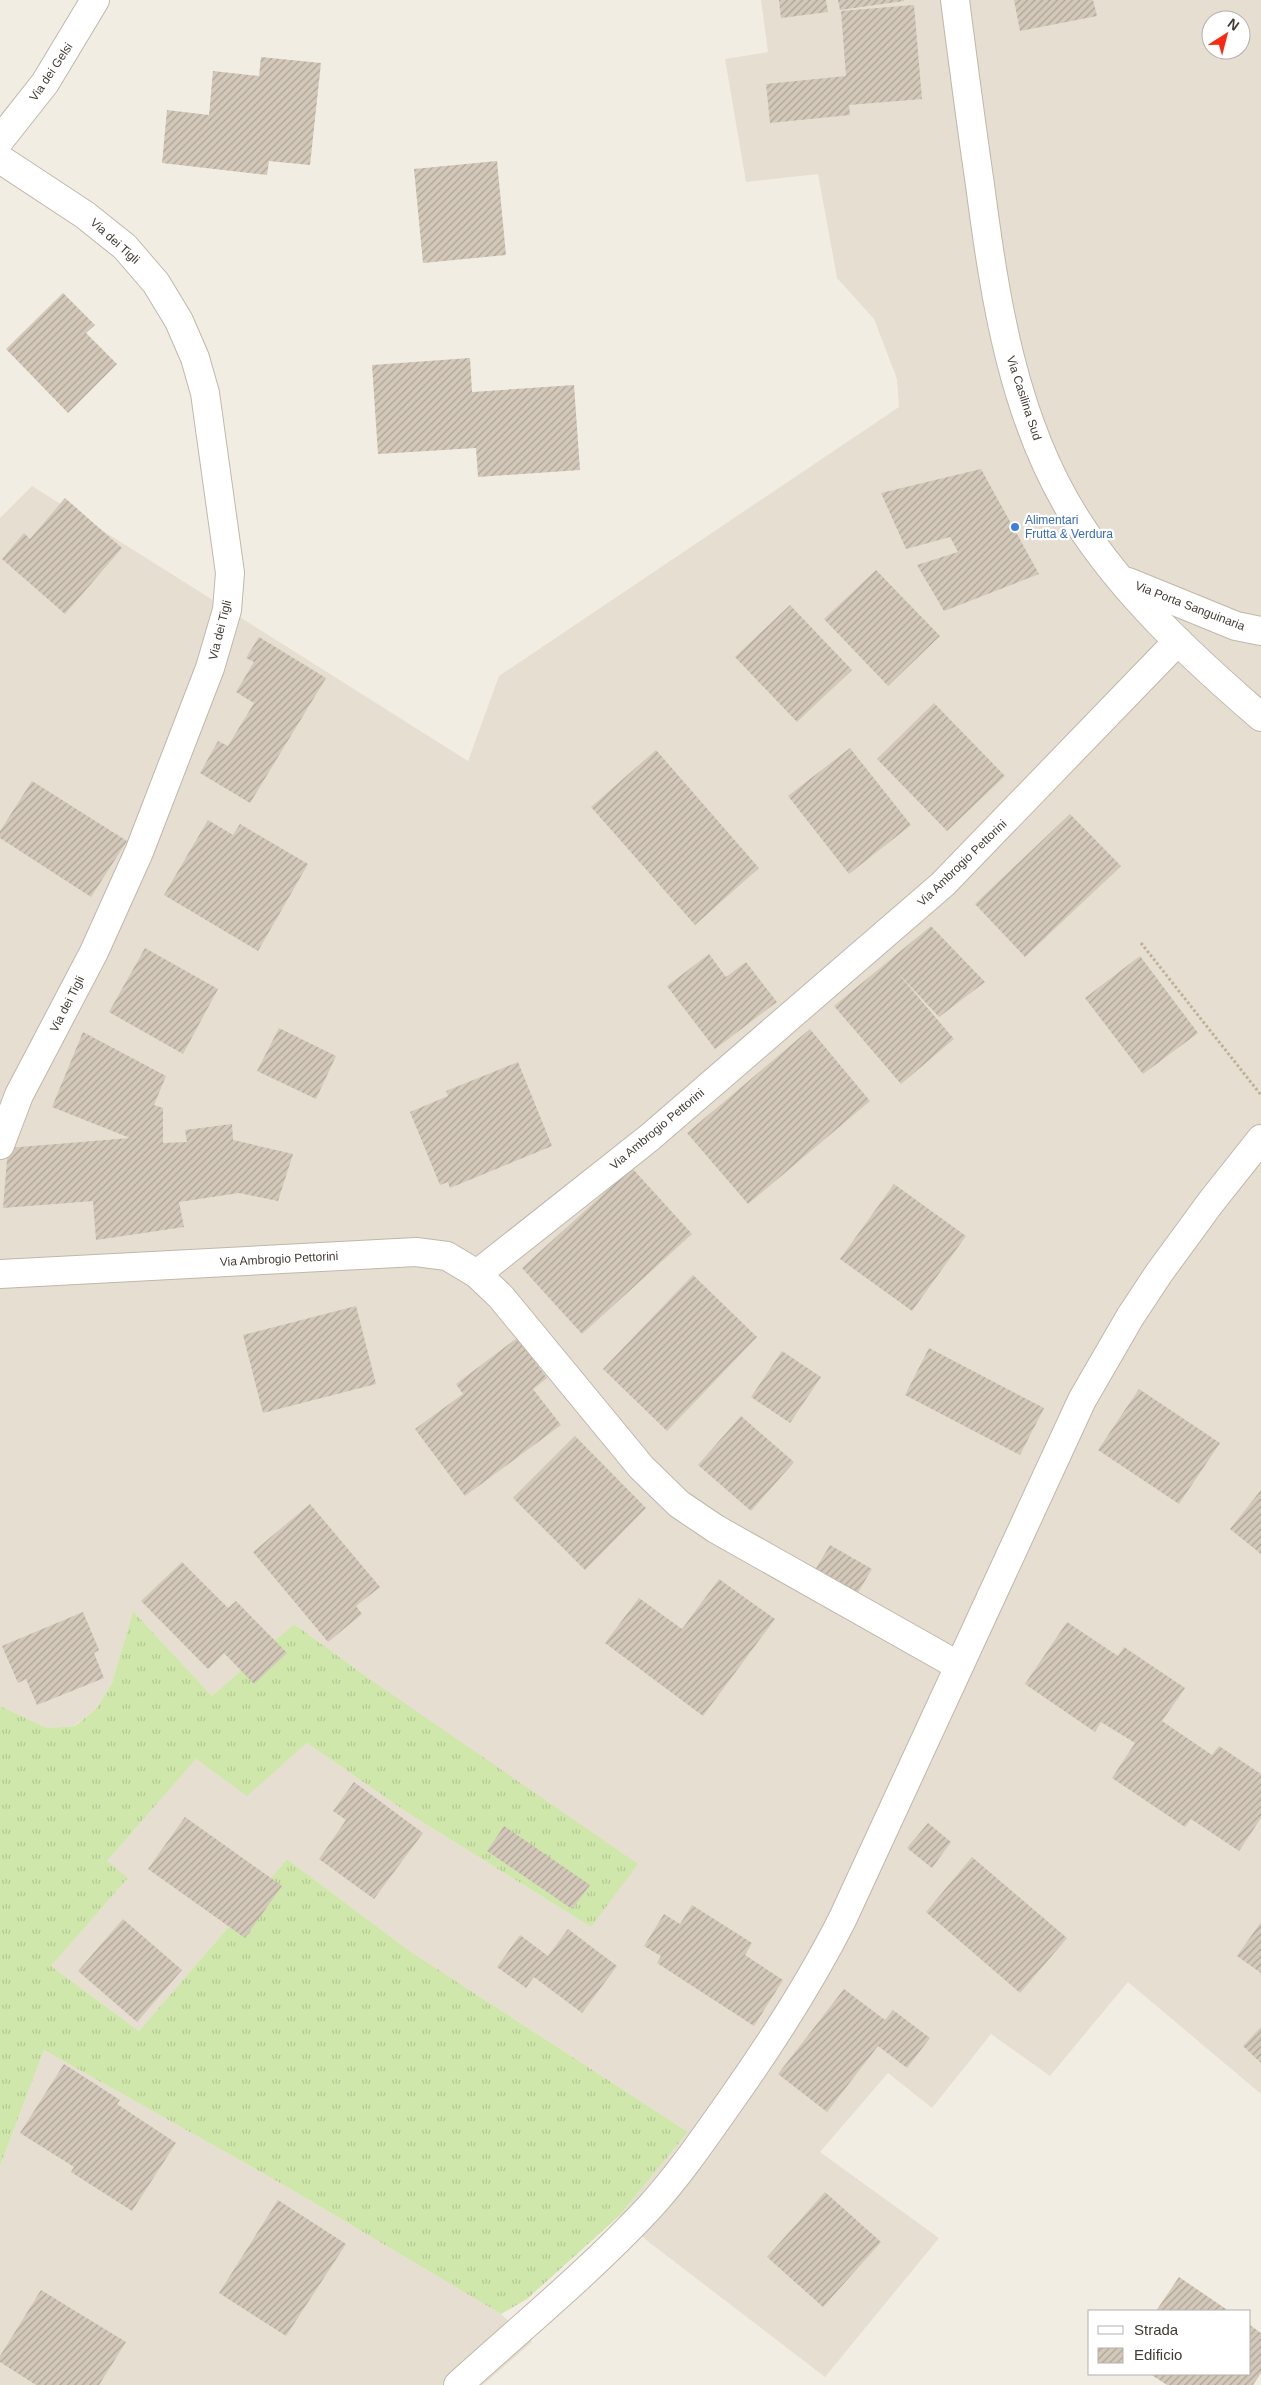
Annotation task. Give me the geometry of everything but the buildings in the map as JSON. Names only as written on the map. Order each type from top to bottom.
[{"type":"street","name":"Via dei Gelsi","points":[[0,140],[50,76],[95,0]]},
{"type":"street","name":"Via Casilina Sud","points":[[955,0],[993,278],[1016,381],[1039,444],[1065,500],[1093,544],[1119,578],[1178,641],[1261,717]]},
{"type":"street","name":"Via dei Tigli","points":[[0,159],[85,215],[126,247],[146,270],[172,308],[195,358],[205,393],[230,573],[227,610],[210,668],[142,844],[97,944],[19,1096],[0,1145]]},
{"type":"street","name":"Via Porta Sanguinaria","points":[[1119,578],[1236,626],[1261,631]]},
{"type":"street","name":"Via Ambrogio Pettorini","points":[[0,1274],[416,1252],[447,1256],[460,1262],[477,1274],[649,1138],[943,884],[1178,641]]},
{"type":"street","points":[[458,2385],[592,2266],[620,2238],[679,2172],[773,2038],[828,1947],[1056,1454],[1106,1358],[1159,1273],[1211,1202],[1261,1139]]},
{"type":"street","points":[[477,1274],[501,1297],[634,1459],[679,1504],[716,1530],[959,1666]]},
{"type":"path","points":[[1141,943],[1261,1095]]},
{"type":"shaded area","points":[[761,0],[1261,0],[1261,2094],[1128,1982],[1050,2076],[991,2034],[932,2108],[888,2073],[820,2152],[939,2238],[825,2377],[650,2243],[619,2216],[688,2132],[411,1952],[287,1859],[139,2031],[51,1966],[127,1879],[107,1861],[196,1759],[247,1795],[307,1743],[411,1815],[591,1927],[371,1680],[294,1624],[212,1696],[133,1611],[112,1683],[96,1709],[74,1726],[47,1728],[0,1706],[0,518],[32,486],[468,761],[499,676],[899,407],[897,379],[874,319],[837,278],[818,174],[746,182],[725,59],[768,52]]},
{"type":"shaded area","points":[[44,2050],[282,2184],[501,2314],[532,2342],[483,2385],[0,2385],[0,2166]]},
{"type":"green space","points":[[133,1611],[212,1696],[294,1624],[371,1680],[638,1864],[591,1927],[411,1815],[307,1743],[247,1796],[196,1759],[107,1861],[128,1878],[51,1966],[139,2031],[287,1859],[411,1952],[688,2132],[619,2216],[527,2299],[501,2314],[282,2184],[44,2050],[0,2166],[0,1706],[47,1728],[75,1726],[96,1709],[112,1683]]},
{"type":"place","name":"Alimentari Frutta & Verdura","points":[[1015,527]]}]
